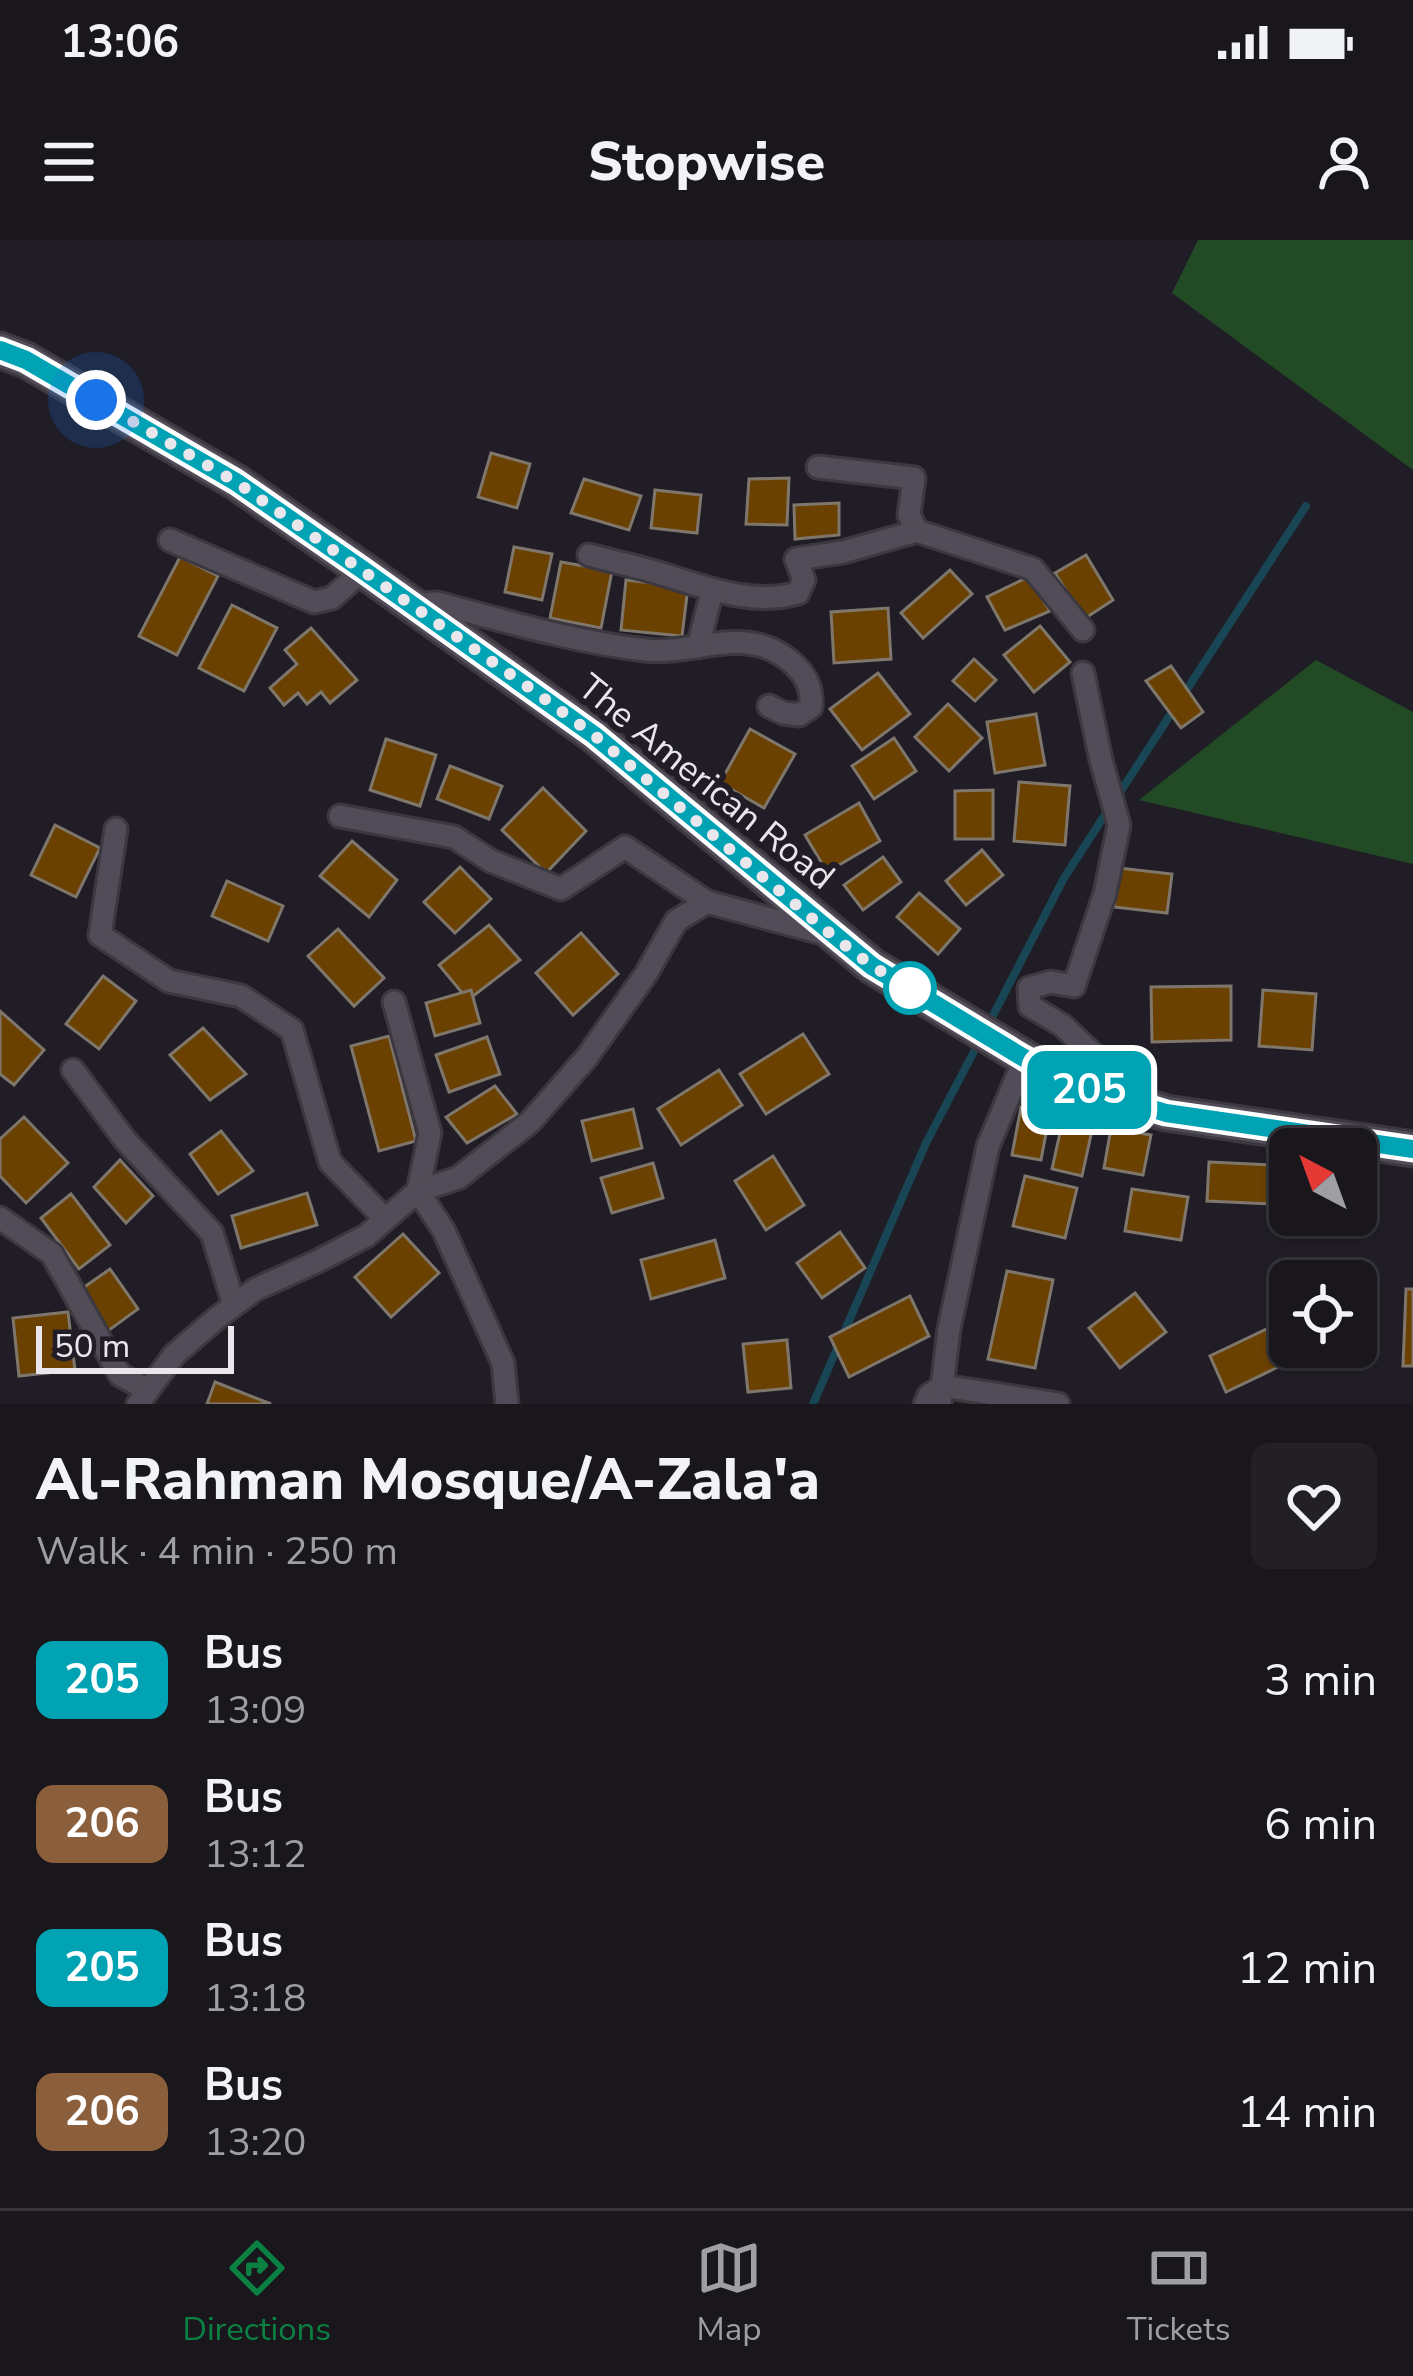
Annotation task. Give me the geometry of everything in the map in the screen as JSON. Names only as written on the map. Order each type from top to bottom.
[{"type":"main road","name":"The American Road","points":[[0,350],[26,360],[236,482],[594,735],[872,966],[1024,1058],[1074,1085],[1166,1113],[1413,1149]]},
{"type":"street","points":[[818,467],[914,478],[908,515],[917,531]]},
{"type":"street","points":[[589,555],[712,591],[785,597],[798,593],[804,580],[796,559],[917,531],[1033,569],[1083,630]]},
{"type":"street","points":[[170,540],[314,602],[332,598],[363,570]]},
{"type":"street","points":[[698,646],[712,591]]},
{"type":"street","points":[[413,605],[437,603],[579,639],[650,651],[747,642],[772,650],[808,679],[811,706],[799,715],[769,706]]},
{"type":"street","points":[[1083,673],[1119,825],[1106,893],[1073,986],[1051,982],[1029,988],[1030,1006],[1062,1025],[1093,1054],[1092,1091]]},
{"type":"street","points":[[340,816],[454,837],[491,861],[562,889],[625,847],[707,902],[833,936]]},
{"type":"street","points":[[116,829],[100,935],[169,981],[241,996],[292,1030],[330,1162],[385,1220]]},
{"type":"street","points":[[0,1218],[52,1254],[120,1375],[143,1397],[174,1354],[256,1288],[366,1236],[418,1191],[458,1178],[544,1110],[646,974],[676,921],[707,902]]},
{"type":"street","points":[[394,1002],[430,1133],[418,1191],[444,1231],[503,1364],[507,1404]]},
{"type":"street","points":[[942,1395],[949,1329],[988,1146],[1024,1058]]},
{"type":"street","points":[[73,1070],[124,1140],[212,1233],[234,1305]]},
{"type":"street","points":[[925,1404],[929,1395],[1058,1404]]},
{"type":"green space","points":[[1198,240],[1413,240],[1413,470],[1172,293]]},
{"type":"green space","points":[[1316,660],[1413,712],[1413,864],[1139,800]]},
{"type":"building","points":[[491,453],[530,464],[517,508],[478,497]]},
{"type":"building","points":[[789,478],[787,525],[746,524],[749,479]]},
{"type":"building","points":[[584,479],[641,496],[629,530],[571,513]]},
{"type":"building","points":[[655,490],[701,495],[697,533],[651,528]]},
{"type":"building","points":[[839,503],[839,535],[795,539],[794,505]]},
{"type":"building","points":[[514,547],[552,554],[542,600],[505,592]]},
{"type":"building","points":[[1086,555],[1113,600],[1084,619],[1055,573]]},
{"type":"building","points":[[180,557],[218,576],[177,655],[139,636]]},
{"type":"building","points":[[561,562],[612,571],[601,628],[550,618]]},
{"type":"building","points":[[950,570],[972,594],[923,638],[901,613]]},
{"type":"building","points":[[1028,577],[1050,611],[1005,630],[987,597]]},
{"type":"building","points":[[626,580],[688,587],[682,636],[621,630]]},
{"type":"building","points":[[232,605],[277,628],[244,691],[199,668]]},
{"type":"building","points":[[888,608],[891,659],[834,663],[831,612]]},
{"type":"building","points":[[1040,626],[1070,662],[1034,692],[1004,655]]},
{"type":"building","points":[[311,628],[357,680],[330,703],[321,692],[307,704],[298,693],[284,705],[270,688],[297,664],[285,650]]},
{"type":"building","points":[[974,659],[996,680],[975,701],[953,681]]},
{"type":"building","points":[[1171,666],[1203,712],[1181,728],[1146,681]]},
{"type":"building","points":[[878,673],[910,714],[862,750],[830,709]]},
{"type":"building","points":[[948,704],[982,738],[949,771],[915,737]]},
{"type":"building","points":[[1036,714],[1045,765],[995,773],[987,722]]},
{"type":"building","points":[[750,729],[795,754],[764,808],[720,783]]},
{"type":"building","points":[[894,738],[916,771],[874,799],[852,766]]},
{"type":"building","points":[[386,739],[436,755],[420,806],[370,790]]},
{"type":"building","points":[[450,766],[502,786],[489,819],[437,799]]},
{"type":"building","points":[[1019,782],[1070,786],[1065,845],[1014,841]]},
{"type":"building","points":[[543,788],[586,831],[546,873],[502,830]]},
{"type":"building","points":[[993,790],[993,839],[955,839],[955,791]]},
{"type":"building","points":[[859,803],[880,841],[827,872],[805,835]]},
{"type":"building","points":[[55,825],[100,848],[76,897],[31,875]]},
{"type":"building","points":[[352,841],[397,880],[369,917],[320,876]]},
{"type":"building","points":[[982,850],[1003,875],[966,905],[946,881]]},
{"type":"building","points":[[883,857],[901,882],[863,910],[844,885]]},
{"type":"building","points":[[460,867],[491,899],[455,933],[424,902]]},
{"type":"building","points":[[1119,868],[1172,874],[1167,913],[1114,907]]},
{"type":"building","points":[[227,881],[283,906],[268,941],[212,916]]},
{"type":"building","points":[[919,893],[960,929],[938,954],[897,917]]},
{"type":"building","points":[[489,925],[520,960],[468,1000],[439,965]]},
{"type":"building","points":[[338,929],[384,978],[354,1006],[308,956]]},
{"type":"building","points":[[581,933],[618,974],[573,1015],[536,973]]},
{"type":"building","points":[[103,976],[136,1001],[99,1049],[66,1024]]},
{"type":"building","points":[[1231,986],[1231,1040],[1152,1042],[1151,987]]},
{"type":"building","points":[[471,990],[480,1023],[435,1036],[426,1003]]},
{"type":"building","points":[[1263,990],[1316,994],[1312,1050],[1259,1046]]},
{"type":"building","points":[[0,1011],[44,1050],[14,1085],[0,1074]]},
{"type":"building","points":[[203,1028],[246,1074],[210,1100],[170,1055]]},
{"type":"building","points":[[803,1034],[829,1074],[766,1114],[740,1074]]},
{"type":"building","points":[[389,1036],[416,1141],[379,1151],[351,1046]]},
{"type":"building","points":[[487,1037],[500,1074],[449,1092],[436,1055]]},
{"type":"building","points":[[719,1070],[742,1105],[681,1145],[658,1109]]},
{"type":"building","points":[[495,1086],[517,1114],[467,1143],[446,1117]]},
{"type":"building","points":[[1021,1107],[1050,1112],[1041,1160],[1012,1155]]},
{"type":"building","points":[[633,1109],[642,1148],[592,1161],[582,1121]]},
{"type":"building","points":[[1064,1115],[1094,1121],[1082,1176],[1052,1169]]},
{"type":"building","points":[[24,1117],[68,1163],[26,1203],[0,1176],[0,1139]]},
{"type":"building","points":[[1111,1128],[1151,1135],[1143,1175],[1104,1168]]},
{"type":"building","points":[[221,1131],[253,1171],[218,1194],[190,1154]]},
{"type":"building","points":[[773,1156],[804,1205],[766,1230],[735,1181]]},
{"type":"building","points":[[120,1160],[153,1196],[126,1223],[94,1187]]},
{"type":"building","points":[[1209,1162],[1269,1165],[1269,1204],[1207,1201]]},
{"type":"building","points":[[653,1163],[663,1198],[612,1213],[601,1178]]},
{"type":"building","points":[[1025,1176],[1077,1188],[1065,1238],[1013,1226]]},
{"type":"building","points":[[1132,1189],[1188,1197],[1181,1240],[1125,1231]]},
{"type":"building","points":[[307,1193],[317,1225],[241,1248],[232,1216]]},
{"type":"building","points":[[71,1194],[110,1245],[79,1269],[41,1218]]},
{"type":"building","points":[[840,1232],[865,1268],[822,1298],[797,1263]]},
{"type":"building","points":[[403,1234],[439,1273],[391,1317],[355,1277]]},
{"type":"building","points":[[715,1240],[725,1278],[651,1299],[641,1260]]},
{"type":"building","points":[[110,1269],[138,1309],[101,1336],[73,1295]]},
{"type":"building","points":[[1007,1271],[1053,1280],[1035,1368],[988,1359]]},
{"type":"building","points":[[1406,1289],[1413,1289],[1413,1366],[1403,1366]]},
{"type":"building","points":[[1135,1293],[1166,1332],[1120,1368],[1089,1328]]},
{"type":"building","points":[[910,1296],[929,1336],[849,1377],[830,1337]]},
{"type":"building","points":[[68,1312],[75,1370],[19,1376],[13,1318]]},
{"type":"building","points":[[1269,1328],[1269,1368],[1276,1368],[1226,1392],[1210,1356]]},
{"type":"building","points":[[787,1340],[791,1388],[748,1392],[743,1344]]},
{"type":"building","points":[[215,1382],[271,1404],[207,1404]]},
{"type":"waterway","points":[[1182,697],[1306,506]]},
{"type":"waterway","points":[[1117,797],[1174,709]]},
{"type":"waterway","points":[[987,1027],[1064,878],[1108,810]]},
{"type":"waterway","points":[[813,1404],[926,1143],[980,1040]]},
{"type":"bus line","name":"205","points":[[0,350],[26,360],[236,482],[594,735],[872,966],[1024,1058],[1074,1085],[1166,1113],[1413,1149]]},
{"type":"route","points":[[96,400],[236,482],[527,686],[594,735],[833,936],[910,988]]}]
